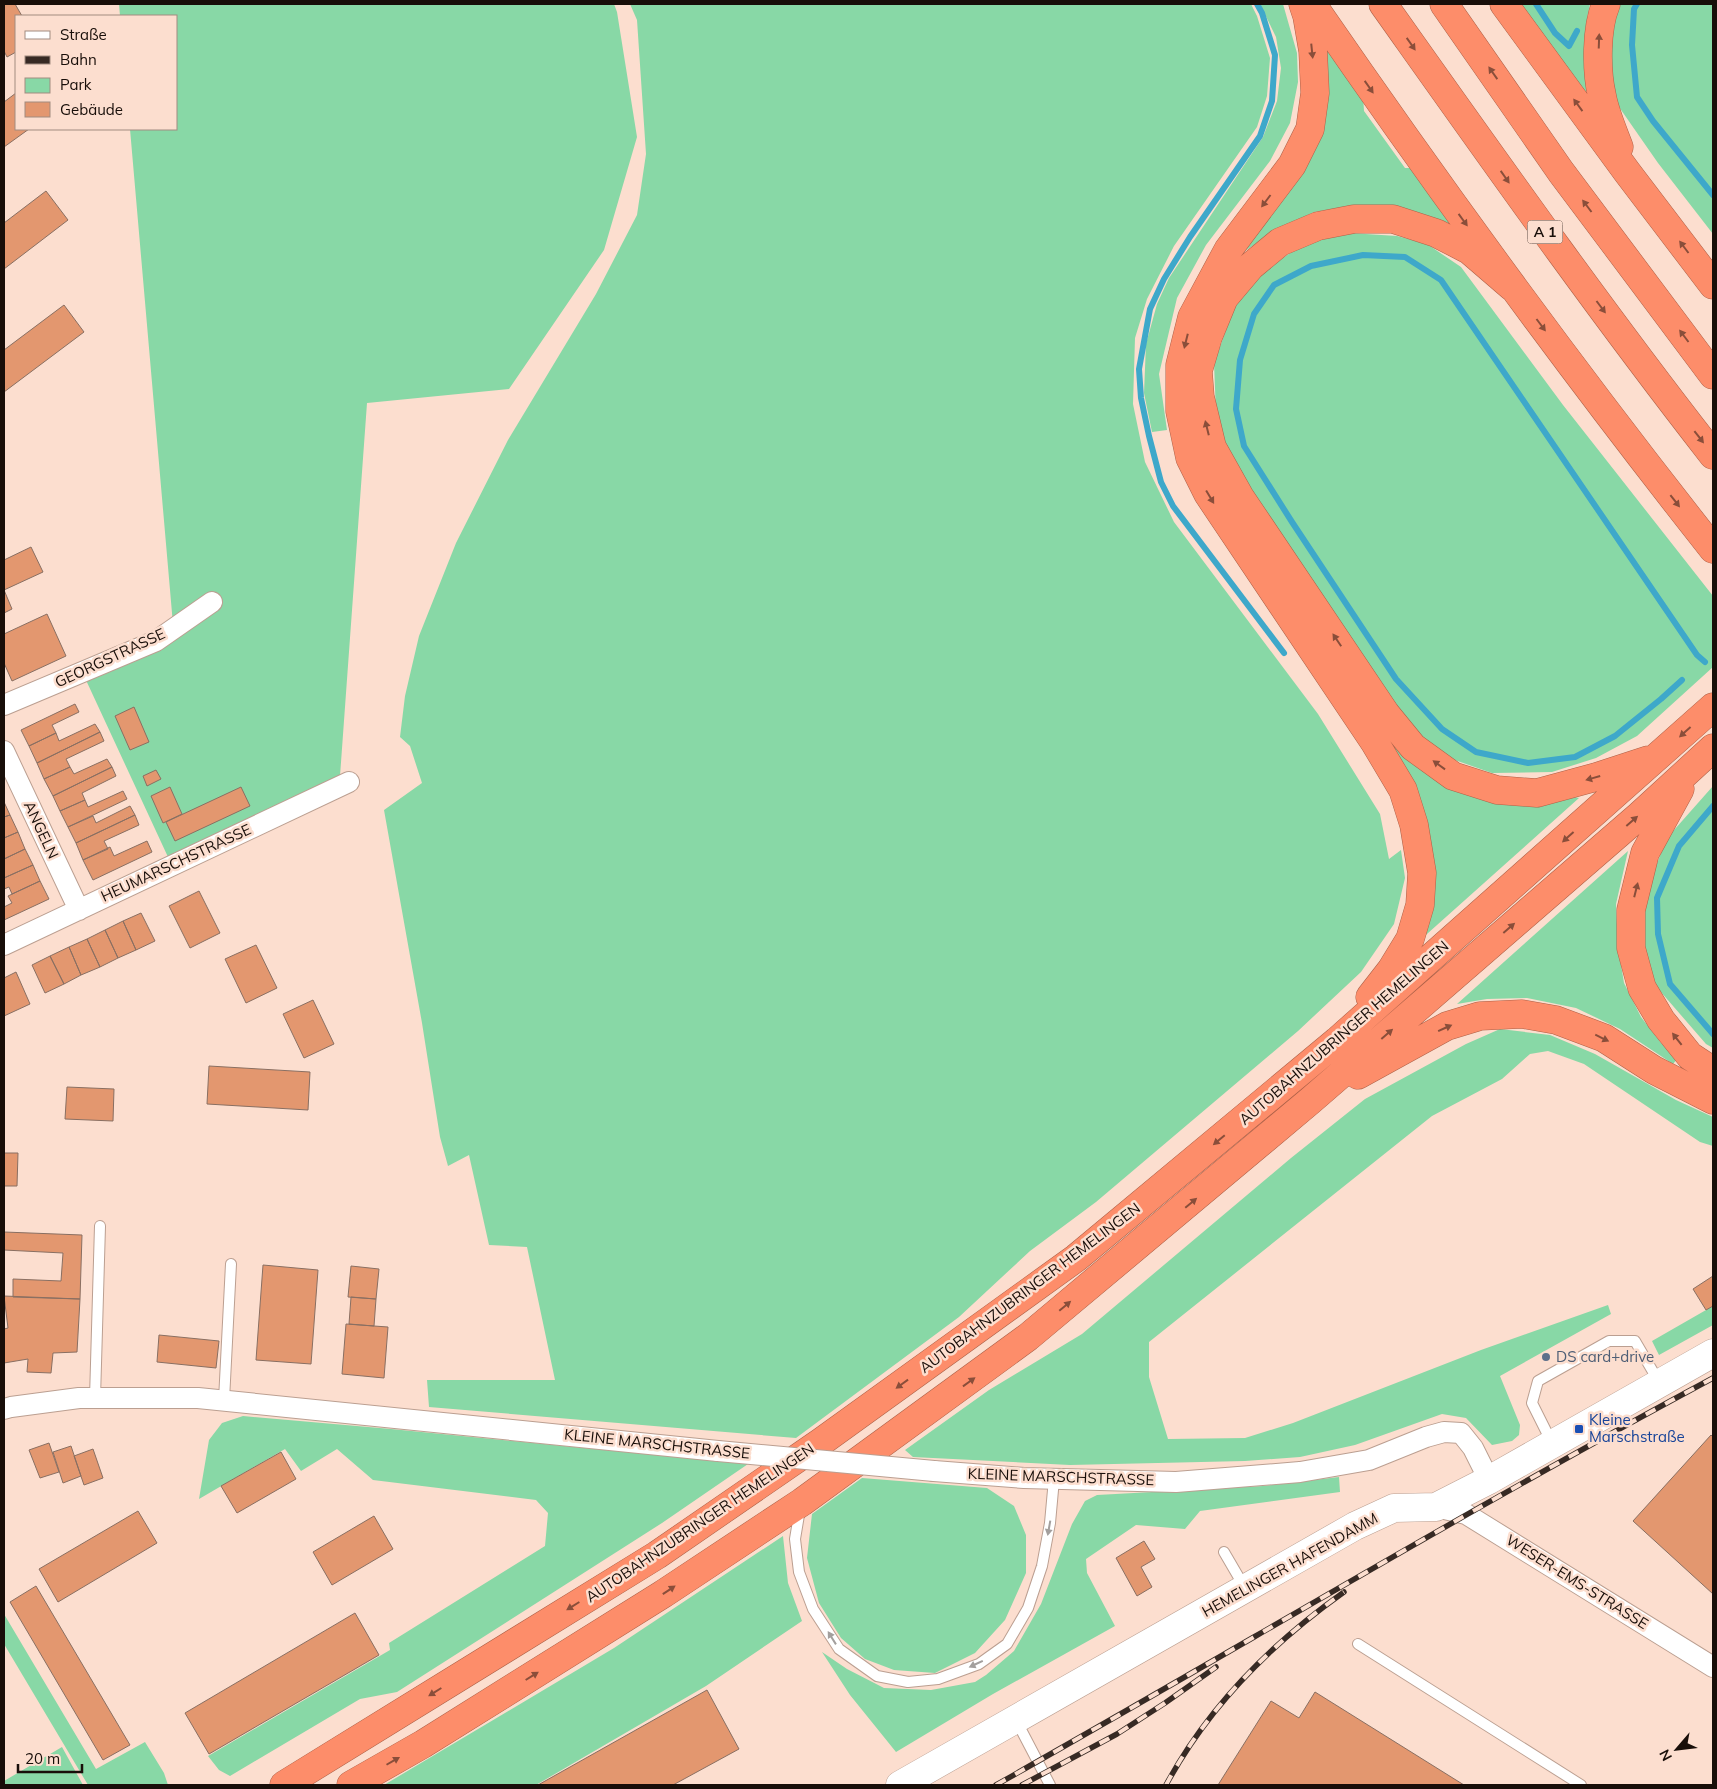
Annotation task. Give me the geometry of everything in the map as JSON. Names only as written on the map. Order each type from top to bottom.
[{"type":"highway","points":[[1303,4],[1307,16],[1313,59],[1315,93],[1310,129],[1292,165],[1228,250],[1192,317],[1180,365],[1180,410],[1190,458],[1208,494],[1375,743],[1403,790],[1414,825],[1422,873],[1420,905],[1410,939],[1391,970],[1337,1042]]},
{"type":"highway","points":[[1312,4],[1397,128],[1512,287],[1645,463],[1713,549]]},
{"type":"highway","name":"A 1","points":[[1384,4],[1522,200],[1666,394],[1713,454]]},
{"type":"highway","points":[[1444,4],[1561,172],[1713,375]]},
{"type":"highway","points":[[1504,4],[1627,172],[1713,285]]},
{"type":"highway","points":[[1606,4],[1600,30],[1598,63],[1601,96],[1627,172]]},
{"type":"highway","points":[[1512,287],[1469,250],[1436,233],[1393,219],[1354,219],[1318,226],[1280,242],[1251,266],[1224,298],[1208,337],[1198,371],[1200,397],[1212,447],[1240,497],[1386,714],[1413,747],[1453,776],[1497,790],[1538,792],[1596,777],[1656,758]]},
{"type":"highway","name":"AUTOBAHNZUBRINGER HEMELINGEN","points":[[284,1785],[657,1554],[821,1442],[1076,1258],[1337,1042],[1713,706]]},
{"type":"highway","name":"AUTOBAHNZUBRINGER HEMELINGEN","points":[[351,1785],[423,1744],[663,1594],[802,1502],[1028,1338],[1310,1101],[1713,748]]},
{"type":"highway","points":[[1692,768],[1645,853],[1631,910],[1631,948],[1642,988],[1662,1020],[1690,1056],[1713,1071]]},
{"type":"highway","points":[[1310,1101],[1447,1026],[1480,1016],[1522,1014],[1556,1020],[1604,1038],[1654,1070],[1713,1100]]},
{"type":"street","name":"GEORGSTRASSE","points":[[4,706],[156,641],[212,602]]},
{"type":"street","name":"ANGELN","points":[[4,750],[78,910]]},
{"type":"street","name":"HEUMARSCHSTRASSE","points":[[4,945],[350,782]]},
{"type":"street","name":"HEMELINGER HAFENDAMM","points":[[900,1785],[1356,1526],[1394,1508],[1436,1507],[1489,1480],[1713,1353]]},
{"type":"street","name":"KLEINE MARSCHSTRASSE","points":[[4,1409],[78,1398],[198,1398],[934,1471],[1024,1478],[1176,1482],[1300,1472],[1369,1460],[1426,1437],[1444,1432],[1461,1433],[1472,1448],[1489,1480]]},
{"type":"street","name":"WESER-EMS-STRASSE","points":[[1436,1507],[1466,1514],[1713,1667]]},
{"type":"lane","points":[[95,1398],[100,1226]]},
{"type":"lane","points":[[224,1400],[232,1264]]},
{"type":"lane","points":[[1552,1444],[1532,1403],[1538,1381],[1609,1341],[1635,1341],[1660,1383]]},
{"type":"lane","points":[[802,1502],[794,1539],[799,1572],[813,1609],[839,1650],[877,1676],[908,1682],[938,1679],[979,1664],[1007,1644],[1028,1608],[1042,1566],[1050,1524],[1054,1479]]},
{"type":"lane","points":[[1224,1552],[1245,1588]]},
{"type":"lane","points":[[1358,1644],[1581,1785]]},
{"type":"lane","points":[[1015,1720],[1050,1785]]},
{"type":"green space","points":[[119,4],[614,4],[617,12],[637,137],[604,250],[509,389],[367,403],[340,776],[168,857],[85,678],[174,636],[130,130],[178,130],[178,15],[120,15]]},
{"type":"green space","points":[[630,4],[1251,4],[1257,16],[1270,58],[1267,96],[1257,127],[1174,246],[1147,299],[1135,338],[1133,404],[1145,462],[1174,522],[1318,714],[1380,814],[1389,859],[1401,850],[1405,878],[1394,924],[1361,972],[1298,1031],[1096,1202],[1030,1251],[959,1317],[796,1438],[429,1407],[427,1380],[555,1380],[527,1247],[489,1245],[469,1155],[448,1166],[440,1137],[422,1023],[384,810],[422,783],[410,746],[400,737],[405,696],[419,636],[456,543],[508,440],[596,294],[637,215],[646,154],[637,20]]},
{"type":"green space","points":[[1260,4],[1283,4],[1297,53],[1298,82],[1290,123],[1270,161],[1206,245],[1177,298],[1159,374],[1167,430],[1152,432],[1144,393],[1146,344],[1157,304],[1169,278],[1263,137],[1277,101],[1281,68],[1276,37]]},
{"type":"green space","points":[[1520,4],[1590,4],[1585,36],[1585,68],[1588,89],[1585,93]]},
{"type":"green space","points":[[1619,4],[1713,4],[1713,234],[1658,163],[1619,107],[1609,77],[1611,26]]},
{"type":"green space","points":[[1322,42],[1363,95],[1364,111],[1405,168],[1416,168],[1458,229],[1353,206],[1314,212],[1273,232],[1245,251],[1238,252],[1297,173]]},
{"type":"green space","points":[[1350,233],[1397,236],[1427,244],[1461,267],[1563,405],[1713,596],[1713,667],[1637,736],[1596,758],[1552,772],[1492,773],[1449,758],[1422,737],[1390,699],[1254,494],[1226,445],[1216,414],[1214,363],[1235,306],[1266,270],[1303,244]]},
{"type":"green space","points":[[1381,736],[1390,740],[1413,762],[1579,798],[1418,942],[1428,901]]},
{"type":"green space","points":[[1713,786],[1713,1048],[1706,1044],[1654,984],[1644,948],[1643,899],[1667,838]]},
{"type":"green space","points":[[1628,851],[1616,904],[1618,946],[1624,983],[1641,1017],[1661,1043],[1678,1058],[1673,1064],[1620,1029],[1576,1008],[1527,998],[1487,999],[1457,1004]]},
{"type":"green space","points":[[1500,1029],[1550,1035],[1595,1054],[1676,1100],[1713,1117],[1713,1146],[1700,1142],[1584,1064],[1548,1051],[1530,1054],[1502,1079],[1432,1116],[1149,1342],[1149,1377],[1168,1439],[1245,1438],[1293,1423],[1481,1350],[1608,1305],[1611,1314],[1500,1376],[1520,1425],[1519,1435],[1512,1441],[1492,1445],[1466,1418],[1442,1414],[1355,1445],[1300,1457],[1245,1461],[1070,1465],[913,1457],[905,1450],[989,1390],[1082,1334],[1291,1158],[1365,1099],[1466,1044]]},
{"type":"green space","points":[[1713,1306],[1713,1325],[1659,1355],[1652,1341]]},
{"type":"green space","points":[[243,1416],[748,1464],[662,1523],[397,1692],[360,1699],[230,1776],[219,1770],[208,1756],[390,1650],[389,1643],[545,1546],[548,1513],[536,1500],[373,1480],[337,1449],[301,1471],[285,1449],[199,1499],[209,1440],[222,1423]]},
{"type":"green space","points":[[1339,1477],[1340,1492],[1200,1511],[1185,1529],[1136,1525],[1086,1559],[1087,1573],[1115,1626],[993,1694],[896,1752],[850,1695],[822,1652],[847,1669],[884,1688],[931,1690],[975,1682],[1014,1651],[1041,1604],[1072,1524],[1085,1501],[1097,1495],[1263,1486]]},
{"type":"green space","points":[[862,1478],[987,1488],[1014,1506],[1026,1535],[1026,1573],[1005,1620],[975,1653],[935,1673],[894,1670],[865,1659],[841,1638],[819,1603],[807,1558],[812,1514]]},
{"type":"green space","points":[[783,1536],[788,1583],[802,1621],[706,1686],[536,1785],[384,1785],[614,1648]]},
{"type":"green space","points":[[4,1614],[96,1769],[145,1742],[164,1773],[168,1785],[88,1785],[4,1644]]},
{"type":"green space","points":[[62,1747],[83,1785],[4,1785],[4,1781]]},
{"type":"building","points":[[4,4],[15,4],[21,15],[15,15],[15,53],[7,57],[4,51]]},
{"type":"building","points":[[15,94],[15,130],[28,130],[4,147],[4,102]]},
{"type":"building","points":[[46,191],[68,220],[4,269],[4,223]]},
{"type":"building","points":[[64,305],[84,332],[4,392],[4,350]]},
{"type":"building","points":[[31,547],[43,572],[4,590],[4,560]]},
{"type":"building","points":[[4,590],[12,609],[4,613]]},
{"type":"building","points":[[47,614],[66,656],[12,681],[4,663],[4,634]]},
{"type":"building","points":[[75,704],[79,712],[52,725],[56,733],[29,746],[21,730]]},
{"type":"building","points":[[134,707],[149,742],[130,750],[115,716]]},
{"type":"building","points":[[95,724],[100,732],[37,763],[29,746],[56,733],[59,741]]},
{"type":"building","points":[[100,732],[104,741],[66,759],[70,767],[44,779],[37,763]]},
{"type":"building","points":[[107,759],[112,767],[53,796],[44,779],[70,767],[74,774]]},
{"type":"building","points":[[112,767],[116,776],[82,793],[85,800],[60,811],[53,796]]},
{"type":"building","points":[[156,770],[161,779],[147,786],[143,776]]},
{"type":"building","points":[[170,787],[182,814],[163,823],[151,796]]},
{"type":"building","points":[[241,787],[250,806],[175,841],[166,822]]},
{"type":"building","points":[[123,791],[127,799],[68,827],[60,811],[85,800],[88,807]]},
{"type":"building","points":[[4,802],[10,815],[4,817]]},
{"type":"building","points":[[130,806],[135,815],[76,843],[68,827],[93,816],[96,823]]},
{"type":"building","points":[[10,815],[18,832],[4,838],[4,817]]},
{"type":"building","points":[[135,815],[139,825],[104,841],[108,849],[83,860],[76,843]]},
{"type":"building","points":[[18,832],[25,849],[4,859],[4,838]]},
{"type":"building","points":[[147,841],[152,852],[93,880],[83,860],[110,847],[114,856]]},
{"type":"building","points":[[25,849],[33,865],[4,878],[4,859]]},
{"type":"building","points":[[33,865],[40,881],[12,894],[9,887],[4,889],[4,878]]},
{"type":"building","points":[[40,881],[49,899],[4,920],[4,907],[12,903],[8,896]]},
{"type":"building","points":[[199,891],[220,933],[190,948],[169,906]]},
{"type":"building","points":[[141,913],[155,941],[136,950],[123,921]]},
{"type":"building","points":[[123,921],[136,950],[118,958],[105,930]]},
{"type":"building","points":[[105,930],[118,958],[100,967],[87,939]]},
{"type":"building","points":[[87,939],[100,967],[81,975],[69,947]]},
{"type":"building","points":[[256,945],[277,988],[246,1003],[225,959]]},
{"type":"building","points":[[69,947],[81,975],[64,984],[50,956]]},
{"type":"building","points":[[50,956],[64,984],[45,993],[32,965]]},
{"type":"building","points":[[16,972],[30,1004],[4,1016],[4,978]]},
{"type":"building","points":[[313,1000],[334,1044],[304,1058],[283,1014]]},
{"type":"building","points":[[209,1066],[310,1072],[308,1110],[207,1104]]},
{"type":"building","points":[[67,1087],[114,1089],[113,1121],[65,1119]]},
{"type":"building","points":[[4,1153],[18,1153],[17,1186],[4,1186]]},
{"type":"building","points":[[4,1232],[82,1235],[80,1299],[13,1297],[13,1279],[61,1281],[63,1253],[4,1250]]},
{"type":"building","points":[[263,1265],[318,1270],[311,1364],[256,1360]]},
{"type":"building","points":[[351,1266],[379,1269],[376,1299],[348,1297]]},
{"type":"building","points":[[1713,1276],[1713,1306],[1706,1310],[1693,1289]]},
{"type":"building","points":[[4,1296],[80,1299],[77,1352],[53,1353],[51,1373],[27,1372],[28,1359],[4,1363],[4,1329],[8,1328]]},
{"type":"building","points":[[351,1297],[376,1299],[374,1326],[349,1324]]},
{"type":"building","points":[[346,1324],[388,1327],[384,1378],[342,1374]]},
{"type":"building","points":[[159,1335],[219,1341],[216,1368],[157,1362]]},
{"type":"building","points":[[1711,1435],[1713,1437],[1713,1594],[1633,1521]]},
{"type":"building","points":[[49,1443],[59,1472],[40,1478],[29,1450]]},
{"type":"building","points":[[71,1446],[81,1476],[63,1483],[53,1452]]},
{"type":"building","points":[[93,1449],[103,1478],[84,1485],[74,1456]]},
{"type":"building","points":[[281,1452],[296,1479],[237,1513],[221,1486]]},
{"type":"building","points":[[138,1511],[157,1543],[58,1602],[39,1569]]},
{"type":"building","points":[[374,1516],[393,1549],[332,1585],[313,1552]]},
{"type":"building","points":[[1144,1541],[1155,1559],[1141,1567],[1152,1587],[1137,1596],[1116,1558]]},
{"type":"building","points":[[36,1586],[130,1745],[103,1760],[10,1602]]},
{"type":"building","points":[[355,1613],[379,1655],[209,1754],[185,1713]]},
{"type":"building","points":[[707,1690],[739,1749],[673,1785],[538,1785]]},
{"type":"building","points":[[1315,1692],[1464,1785],[1218,1785],[1271,1701],[1299,1718]]},
{"type":"waterway","points":[[1257,4],[1262,13],[1275,55],[1272,101],[1260,136],[1190,237],[1164,279],[1150,309],[1139,369],[1141,398],[1149,436],[1161,482],[1173,506],[1284,653]]},
{"type":"waterway","points":[[1536,4],[1555,33],[1569,46],[1577,31]]},
{"type":"waterway","points":[[1637,4],[1634,9],[1632,45],[1637,97],[1653,121],[1713,195]]},
{"type":"waterway","points":[[1682,680],[1615,736],[1575,757],[1528,763],[1476,752],[1442,729],[1396,679],[1244,446],[1236,409],[1240,360],[1254,314],[1274,285],[1311,266],[1363,255],[1405,257],[1441,280],[1697,655],[1705,662]]},
{"type":"waterway","points":[[1713,806],[1679,846],[1657,898],[1658,934],[1670,984],[1713,1034]]},
{"type":"railway","points":[[996,1785],[1532,1477],[1713,1378]]},
{"type":"railway","points":[[1166,1785],[1201,1729],[1244,1678],[1292,1633],[1344,1592]]},
{"type":"railway","points":[[1022,1785],[1117,1734],[1216,1667]]},
{"type":"place","name":"DS card+drive","points":[[1546,1357]]},
{"type":"place","name":"Kleine Marschstraße","points":[[1579,1429]]}]
